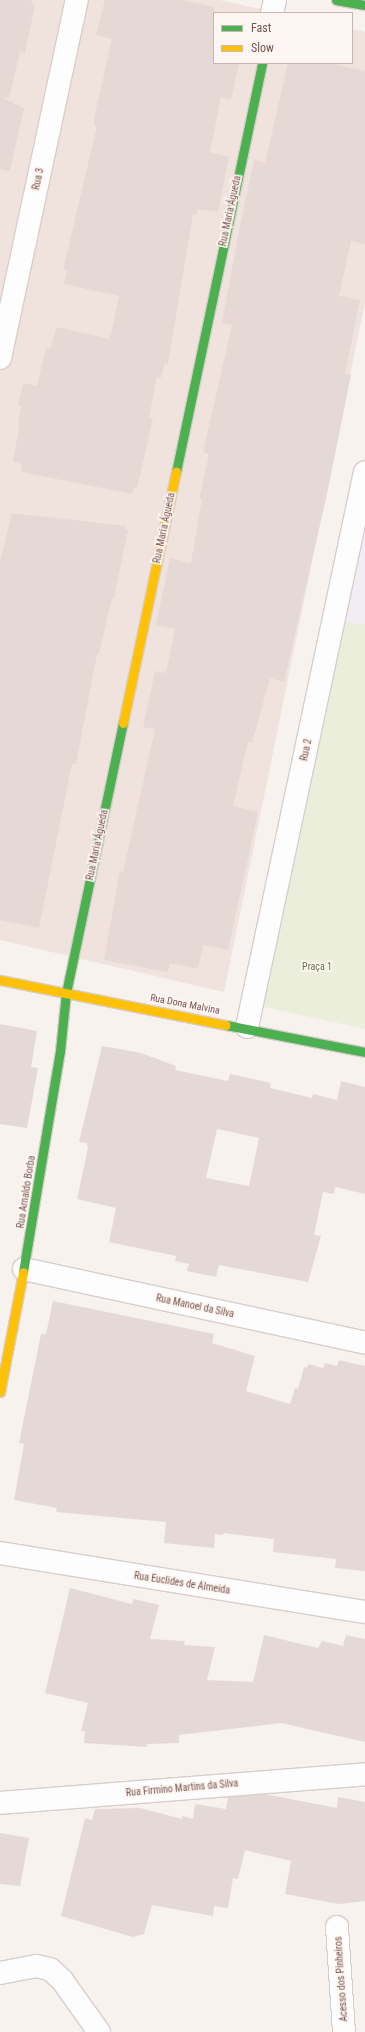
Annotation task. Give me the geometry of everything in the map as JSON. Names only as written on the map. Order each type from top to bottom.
[{"type":"street","name":"Rua 3","points":[[0,358],[77,0]]},
{"type":"street","points":[[272,12],[275,0]]},
{"type":"street","points":[[336,0],[365,5]]},
{"type":"street","name":"Rua Maria Águeda","points":[[66,993],[262,64]]},
{"type":"street","name":"Rua 2","points":[[246,1028],[365,472]]},
{"type":"street","name":"Rua Dona Malvina","points":[[0,980],[365,1052]]},
{"type":"street","name":"Rua Arnaldo Borba","points":[[0,1392],[24,1268],[60,1051],[66,993]]},
{"type":"street","name":"Rua Manoel da Silva","points":[[24,1268],[365,1343]]},
{"type":"street","name":"Rua Euclides de Almeida","points":[[0,1553],[365,1612]]},
{"type":"street","name":"Rua Firmino Martins da Silva","points":[[0,1803],[365,1774]]},
{"type":"street","name":"Acesso dos Pinheiros","points":[[338,1927],[344,2032]]},
{"type":"street","points":[[0,1973],[36,1966],[50,1969],[62,1980],[99,2032]]},
{"type":"shaded area","points":[[0,0],[220,0],[274,12],[213,12],[213,64],[353,64],[353,29],[365,32],[365,303],[224,992],[0,940]]},
{"type":"shaded area","points":[[365,527],[365,625],[344,621]]},
{"type":"green space","name":"Praça 1","points":[[344,621],[365,625],[365,1029],[260,1006]]},
{"type":"building","points":[[0,0],[32,0],[31,4],[35,5],[25,53],[20,52],[9,98],[1,97],[24,108],[10,171],[0,169]]},
{"type":"building","points":[[105,0],[182,0],[214,7],[213,64],[239,64],[231,100],[221,97],[210,152],[229,157],[218,212],[198,209],[196,215],[193,214],[168,364],[165,363],[161,378],[157,377],[149,418],[153,419],[137,488],[134,487],[132,494],[21,472],[22,464],[13,462],[20,422],[18,422],[21,406],[18,406],[23,383],[37,386],[46,348],[50,349],[57,327],[110,339],[119,296],[64,284],[67,270],[63,270],[97,126],[94,126],[94,118],[112,39],[96,35]]},
{"type":"building","points":[[288,64],[334,64],[365,71],[365,244],[351,241],[339,296],[360,300],[345,374],[351,375],[327,494],[284,682],[270,678],[252,743],[248,742],[233,806],[258,812],[228,950],[203,945],[198,969],[170,963],[168,972],[104,960],[120,871],[123,872],[155,729],[143,727],[155,671],[166,673],[175,629],[156,625],[170,558],[191,563],[202,499],[199,499],[209,454],[203,452],[232,325],[222,323],[237,241],[254,160],[265,163]]},
{"type":"building","points":[[12,513],[126,526],[125,529],[128,530],[114,598],[112,598],[99,654],[97,654],[76,764],[72,764],[39,928],[0,920],[0,562]]},
{"type":"building","points":[[0,1024],[37,1031],[31,1067],[38,1068],[27,1128],[0,1124]]},
{"type":"building","points":[[102,1046],[141,1053],[176,1066],[175,1070],[228,1081],[230,1074],[271,1083],[270,1088],[312,1098],[313,1094],[337,1100],[341,1081],[365,1087],[365,1194],[335,1187],[334,1194],[323,1192],[314,1235],[321,1236],[308,1282],[219,1265],[216,1277],[187,1271],[189,1264],[175,1261],[176,1256],[109,1242],[116,1208],[77,1199],[88,1148],[87,1143],[79,1142]],"holes":[[[217,1129],[259,1138],[249,1186],[206,1178]]]},
{"type":"building","points":[[53,1301],[214,1334],[212,1343],[255,1356],[246,1391],[290,1404],[295,1388],[298,1389],[304,1367],[307,1368],[308,1364],[323,1368],[325,1363],[337,1366],[339,1360],[365,1366],[365,1571],[335,1568],[336,1559],[273,1552],[274,1539],[223,1533],[223,1535],[215,1534],[214,1548],[164,1543],[166,1522],[56,1512],[57,1508],[14,1500],[24,1444],[19,1443],[41,1334],[46,1334]]},
{"type":"building","points":[[70,1588],[132,1604],[134,1599],[159,1605],[150,1639],[185,1641],[184,1645],[215,1647],[207,1680],[253,1682],[264,1635],[318,1648],[322,1641],[343,1646],[346,1635],[365,1639],[365,1742],[281,1723],[179,1735],[179,1743],[147,1744],[147,1747],[84,1743],[85,1731],[81,1731],[88,1703],[45,1693]]},
{"type":"building","points":[[265,1794],[337,1808],[338,1797],[365,1802],[365,1901],[339,1904],[285,1894],[291,1861],[245,1850],[238,1879],[233,1878],[228,1908],[214,1906],[213,1916],[152,1905],[144,1934],[133,1937],[61,1916],[85,1818],[92,1820],[95,1809],[140,1808],[182,1819],[182,1816],[193,1819],[195,1804],[226,1809],[228,1797]]},
{"type":"building","points":[[0,1833],[29,1838],[20,1886],[0,1884]]},
{"type":"traffic: fast","points":[[336,0],[365,5]]},
{"type":"traffic: fast","points":[[176,472],[262,64]]},
{"type":"traffic: fast","points":[[23,1272],[60,1051],[66,993],[123,723]]},
{"type":"traffic: fast","points":[[226,1025],[365,1052]]},
{"type":"traffic: slow","points":[[123,723],[176,472]]},
{"type":"traffic: slow","points":[[0,980],[226,1025]]},
{"type":"traffic: slow","points":[[0,1392],[23,1272]]}]
